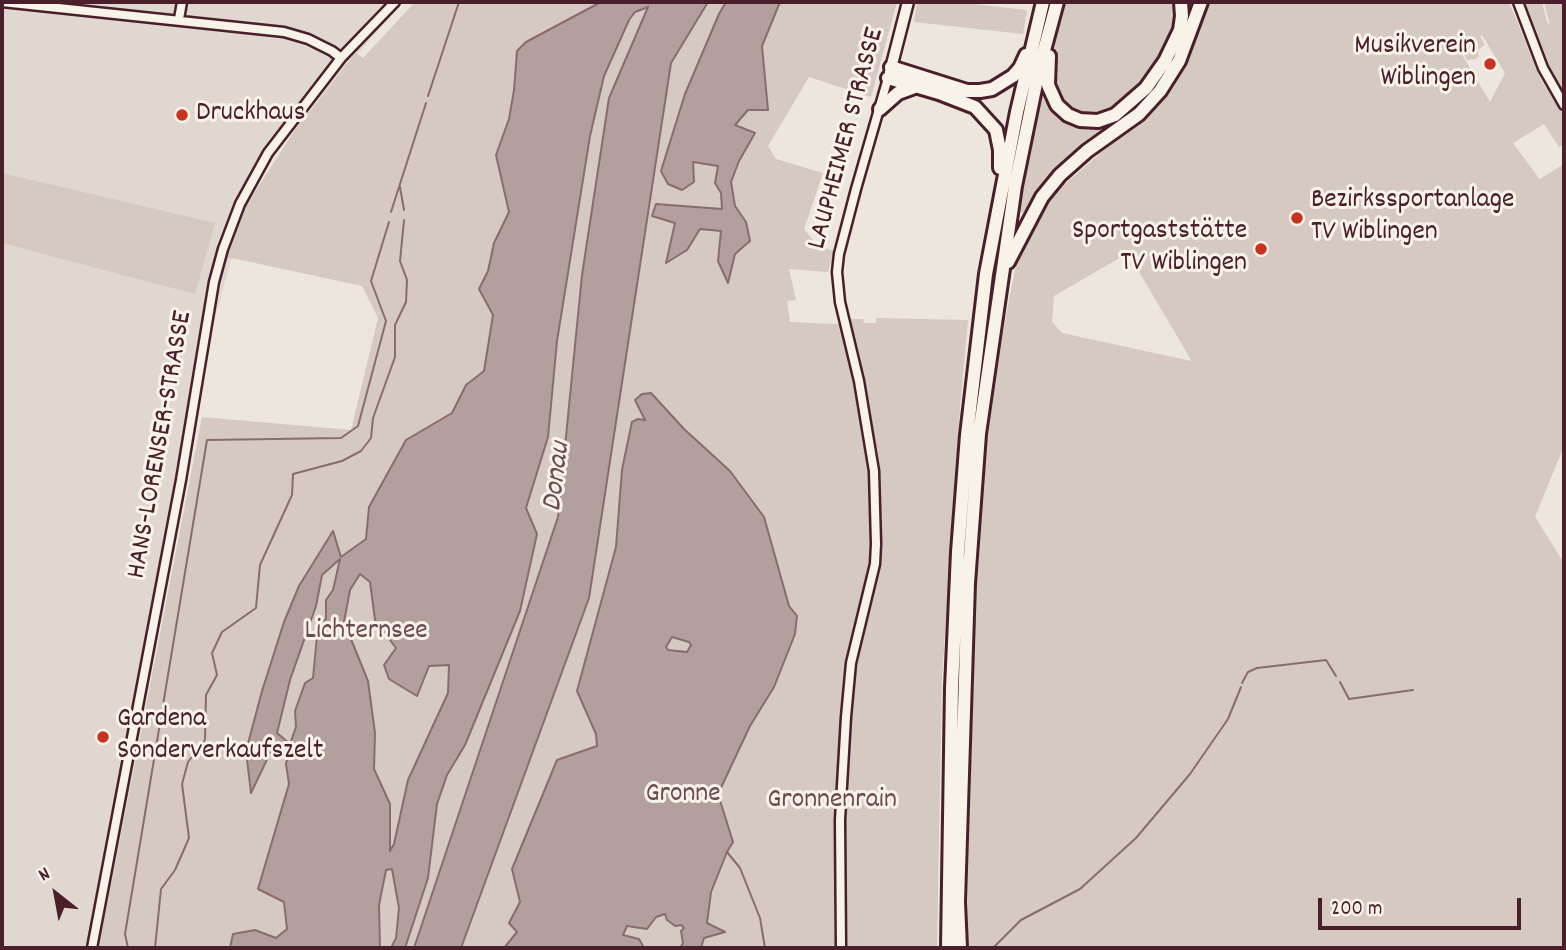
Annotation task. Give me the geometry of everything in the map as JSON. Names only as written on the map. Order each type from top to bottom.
[{"type":"highway","points":[[948,948],[952,688],[958,552],[977,342],[1000,196],[1043,2]]},
{"type":"highway","points":[[960,948],[958,902],[964,694],[972,515],[979,434],[1015,186],[1057,2]]},
{"type":"highway","points":[[1051,20],[1052,39],[1047,64],[1048,85],[1052,95],[1057,105],[1068,115],[1080,120],[1098,121],[1115,115],[1156,76],[1180,30],[1181,2]]},
{"type":"highway","points":[[1002,275],[1042,197],[1060,175],[1087,151],[1139,114],[1160,91],[1179,61],[1201,2]]},
{"type":"highway","points":[[890,72],[967,91],[992,89],[1013,76],[1020,68],[1029,43],[1036,33]]},
{"type":"highway","points":[[890,72],[916,86],[968,103],[990,121],[996,130],[1000,150],[1000,196]]},
{"type":"highway","points":[[880,109],[898,93],[916,86]]},
{"type":"main road","name":"LAUPHEIMER STRASSE","points":[[890,72],[908,2]]},
{"type":"street","points":[[2,2],[284,32],[308,39],[341,58]]},
{"type":"street","points":[[179,19],[182,2]]},
{"type":"street","name":"HANS-LORENSER-STRASSE","points":[[92,948],[181,480],[217,267],[240,204],[268,153],[341,58],[394,2]]},
{"type":"street","points":[[1518,2],[1543,68],[1564,105]]},
{"type":"street","name":"LAUPHEIMER STRASSE","points":[[841,948],[840,820],[846,717],[851,663],[875,564],[876,544],[874,471],[837,272],[841,246],[890,72]]},
{"type":"shaded area","points":[[2,2],[403,2],[295,126],[251,189],[210,336],[100,948],[2,948]]},
{"type":"shaded area","name":"Lichternsee","points":[[601,2],[708,2],[671,63],[589,598],[461,948],[414,948],[558,517],[582,275],[609,98],[648,7],[635,12],[629,20],[604,76],[590,136],[557,341],[548,437],[526,508],[537,534],[520,611],[465,745],[447,775],[437,804],[428,878],[405,948],[391,948],[396,938],[399,908],[392,869],[386,870],[379,905],[380,948],[230,948],[233,934],[255,930],[276,938],[287,929],[284,902],[258,889],[289,784],[286,764],[290,745],[272,749],[251,793],[246,751],[284,622],[299,586],[333,531],[341,557],[366,539],[369,507],[406,440],[452,413],[466,385],[484,371],[493,315],[479,289],[488,271],[494,243],[509,212],[496,155],[509,119],[517,51],[526,42]],"holes":[[[340,559],[333,590],[326,600],[326,619],[318,626],[313,678],[305,683],[295,711],[296,727],[290,744],[277,733],[290,680],[316,606],[322,575]],[[360,574],[370,582],[375,620],[396,648],[384,665],[389,679],[417,696],[429,666],[449,665],[448,693],[408,780],[394,844],[390,851],[390,804],[374,769],[375,733],[368,681],[344,622],[350,590]]]},
{"type":"shaded area","points":[[726,2],[780,2],[762,46],[768,110],[748,110],[735,125],[755,133],[731,182],[735,206],[746,222],[750,241],[735,254],[728,283],[718,261],[721,231],[700,229],[687,250],[666,263],[675,223],[652,216],[656,204],[722,209],[721,193],[715,183],[718,166],[693,162],[694,182],[682,190],[668,184],[661,171],[685,94]]},
{"type":"shaded area","name":"Gronne","points":[[651,393],[684,429],[730,471],[764,517],[789,606],[797,616],[795,634],[774,687],[750,726],[718,794],[733,842],[711,892],[707,923],[725,932],[704,938],[701,948],[680,948],[683,943],[681,931],[684,928],[681,925],[675,926],[667,920],[665,914],[656,917],[647,929],[627,926],[623,935],[639,939],[643,946],[641,948],[504,948],[517,932],[509,923],[520,902],[512,869],[557,760],[597,746],[596,734],[577,691],[616,547],[622,470],[632,422],[645,420],[635,400],[642,394]],"holes":[[[672,637],[691,645],[687,652],[668,650],[666,647]]]},
{"type":"green space","name":"Lichternsee","points":[[415,2],[897,2],[871,97],[809,77],[768,146],[776,159],[823,173],[804,229],[817,245],[834,251],[828,272],[789,269],[796,300],[787,301],[790,322],[851,324],[850,319],[863,319],[864,323],[876,323],[876,318],[968,320],[942,677],[937,948],[99,948],[202,417],[351,430],[378,318],[362,286],[227,257],[246,206],[294,131],[356,53],[363,58]]},
{"type":"green space","points":[[917,2],[955,2],[1027,10],[1023,34],[914,22]]},
{"type":"green space","points":[[1066,2],[1193,2],[1187,21],[1134,106],[1078,148],[1040,187],[1024,213],[1016,212],[1040,87]]},
{"type":"green space","points":[[1204,2],[1509,2],[1541,80],[1564,116],[1564,144],[1559,147],[1544,124],[1513,143],[1541,181],[1540,179],[1564,164],[1564,446],[1535,517],[1564,563],[1564,948],[966,948],[976,590],[983,466],[1018,255],[1049,198],[1134,124],[1179,74]],"holes":[[[1482,35],[1505,73],[1490,102],[1454,41],[1467,60],[1476,59],[1479,56],[1477,50],[1485,45],[1480,36]],[[1128,253],[1191,360],[1191,361],[1062,333],[1052,322],[1054,296]]]},
{"type":"green space","points":[[1525,2],[1542,2],[1550,25],[1544,2],[1564,2],[1564,95],[1542,52]]},
{"type":"green space","points":[[2,173],[215,223],[195,294],[2,243]]},
{"type":"waterway","points":[[428,96],[459,2]]},
{"type":"waterway","points":[[391,212],[426,103]]},
{"type":"waterway","points":[[400,187],[404,210]]},
{"type":"waterway","points":[[155,948],[161,889],[175,870],[189,838],[182,784],[188,762],[205,740],[206,695],[217,675],[212,653],[222,632],[256,608],[260,565],[292,495],[293,474],[342,461],[361,451],[371,438],[373,418],[395,357],[395,325],[406,302],[407,280],[400,261],[404,220]]},
{"type":"waterway","points":[[128,948],[125,934],[207,440],[341,438],[358,426],[386,321],[371,281],[389,222]]},
{"type":"waterway","points":[[1242,683],[1248,672],[1257,668],[1326,660],[1336,676]]},
{"type":"waterway","points":[[1340,682],[1349,699],[1413,690]]},
{"type":"waterway","points":[[993,948],[1021,920],[1080,889],[1136,838],[1190,774],[1228,719],[1241,687]]},
{"type":"waterway","points":[[727,852],[740,868],[760,918],[765,948]]},
{"type":"place","name":"Musikverein Wiblingen","points":[[1490,64]]},
{"type":"place","name":"Druckhaus","points":[[182,115]]},
{"type":"place","name":"Bezirkssportanlage TV Wiblingen","points":[[1297,218]]},
{"type":"place","name":"Sportgaststätte TV Wiblingen","points":[[1261,249]]},
{"type":"place","name":"Gardena Sonderverkaufszelt","points":[[103,737]]},
{"type":"water label","name":"Donau","points":[[559,477]]},
{"type":"park label","name":"Gronnenrain","points":[[832,802]]}]
